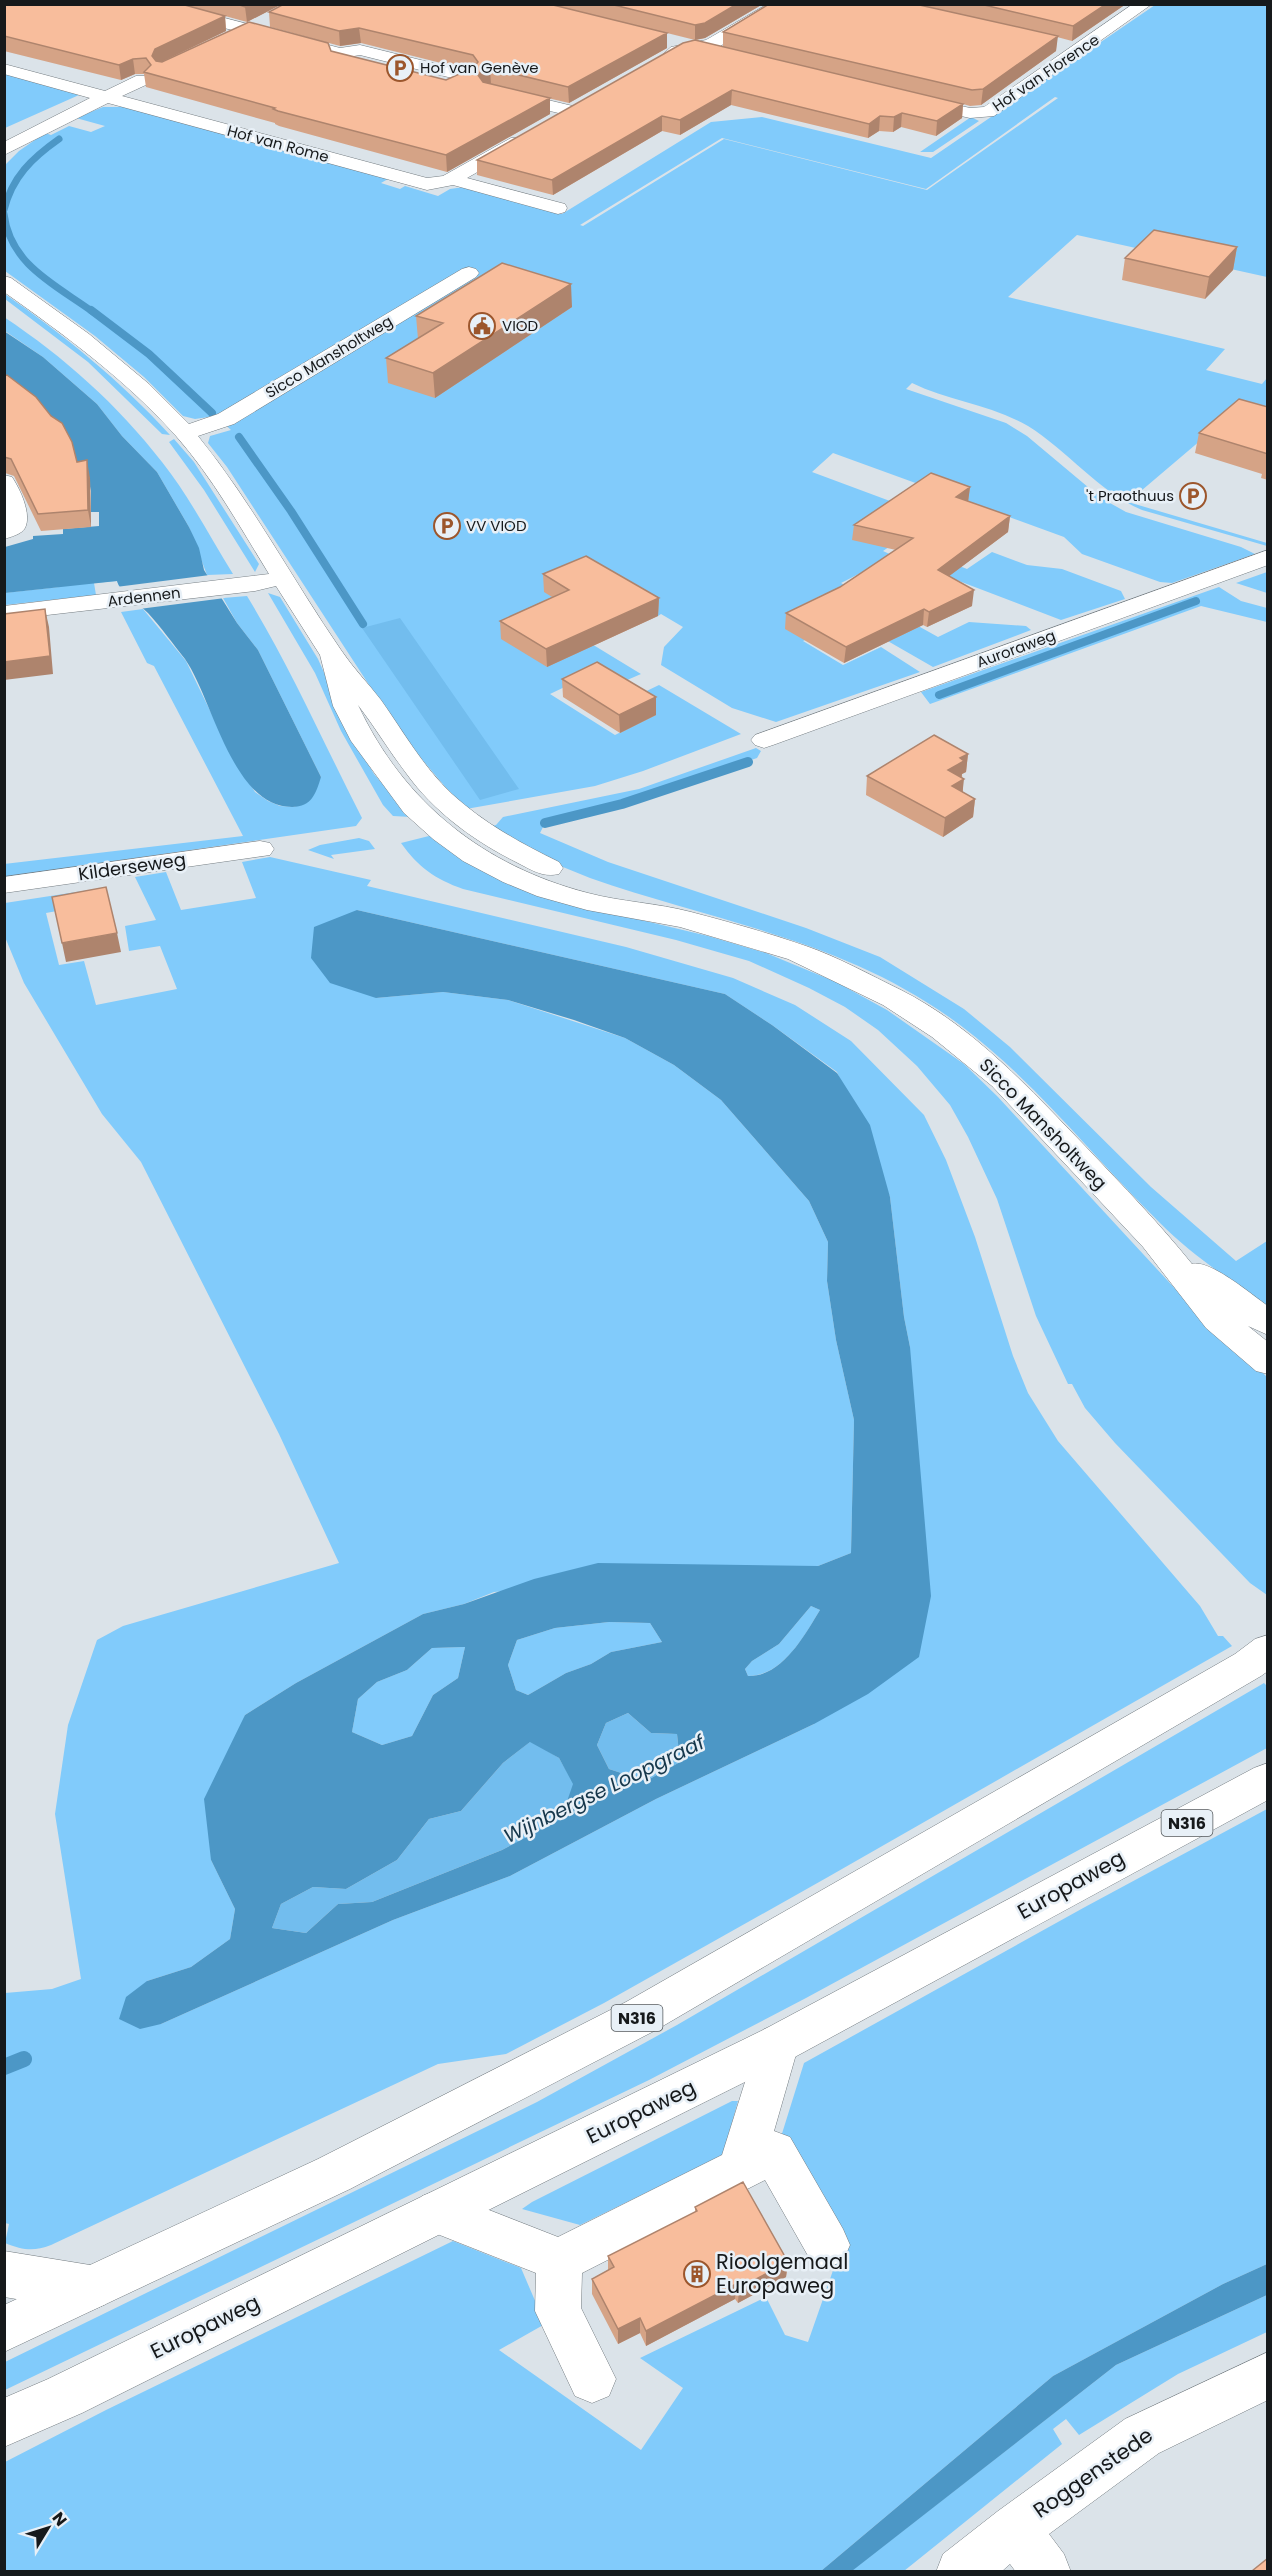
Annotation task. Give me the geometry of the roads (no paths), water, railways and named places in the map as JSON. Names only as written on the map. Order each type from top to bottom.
[{"type":"street","points":[[150,4],[340,53],[339,60],[447,88],[464,84]]},
{"type":"street","points":[[652,66],[677,51],[711,44],[781,4]]},
{"type":"street","name":"Hof van Florence","points":[[901,96],[970,113],[988,112],[1082,50],[1144,4]]},
{"type":"street","points":[[228,39],[270,19]]},
{"type":"street","points":[[661,39],[729,56]]},
{"type":"street","points":[[1059,45],[1082,50]]},
{"type":"street","name":"Hof van Rome","points":[[4,69],[421,183],[435,184],[452,179],[531,134]]},
{"type":"street","points":[[4,150],[142,80]]},
{"type":"street","points":[[490,91],[576,108],[549,124]]},
{"type":"street","name":"Hof van Rome","points":[[452,179],[558,208]]},
{"type":"street","name":"Sicco Mansholtweg","points":[[185,433],[226,419],[469,273]]},
{"type":"street","name":"Sicco Mansholtweg","points":[[4,282],[82,338],[142,388],[185,433],[218,475],[332,655],[346,706],[364,741],[402,794],[443,833],[473,855],[513,876],[547,890],[586,902],[657,913],[741,934],[798,953],[893,998],[942,1030],[1003,1079],[1154,1239],[1218,1319],[1268,1362]]},
{"type":"street","points":[[4,482],[15,510],[15,526],[4,532]]},
{"type":"street","name":"Auroraweg","points":[[764,740],[1268,557]]},
{"type":"street","name":"Ardennen","points":[[4,613],[231,587],[284,578]]},
{"type":"street","name":"Kilderseweg","points":[[4,885],[260,849]]},
{"type":"street","name":"Sicco Mansholtweg","points":[[1154,1239],[1227,1296],[1268,1323]]},
{"type":"street","name":"N316","points":[[4,2329],[334,2174],[641,2016],[1261,1658]]},
{"type":"street","name":"Europaweg","points":[[4,2423],[64,2396],[778,2044],[1268,1779]]},
{"type":"street","points":[[740,2170],[778,2044]]},
{"type":"street","points":[[438,2212],[560,2260],[774,2152],[826,2245]]},
{"type":"street","points":[[560,2260],[558,2311],[592,2379]]},
{"type":"street","points":[[4,2274],[90,2288]]},
{"type":"street","name":"Roggenstede","points":[[961,2571],[1015,2528],[1142,2436],[1268,2374]]},
{"type":"street","points":[[1015,2528],[1046,2571]]},
{"type":"water","points":[[4,331],[43,357],[97,404],[122,436],[157,472],[189,527],[199,548],[204,570],[237,623],[258,650],[321,777],[315,794],[309,802],[292,807],[271,802],[254,790],[239,771],[226,748],[185,659],[153,618],[126,595],[117,581],[5,593],[5,547],[33,539],[33,536],[63,534],[63,529],[99,526],[99,512],[91,512],[91,491],[88,478],[5,394]]},
{"type":"water","points":[[357,910],[725,994],[837,1073],[870,1125],[890,1197],[904,1317],[910,1347],[931,1596],[919,1657],[868,1694],[814,1724],[656,1799],[510,1876],[393,1920],[161,2024],[140,2029],[119,2019],[126,1997],[147,1981],[191,1967],[230,1939],[235,1909],[211,1860],[204,1799],[245,1715],[296,1683],[423,1614],[464,1604],[534,1579],[598,1563],[818,1566],[851,1553],[854,1420],[836,1340],[827,1281],[828,1242],[809,1201],[721,1100],[674,1065],[625,1038],[508,1000],[443,992],[376,998],[330,983],[311,958],[314,927]],"holes":[[[811,1606],[820,1610],[799,1643],[782,1662],[760,1675],[748,1676],[745,1669],[752,1661],[779,1644]],[[609,1622],[650,1623],[662,1642],[611,1652],[591,1664],[566,1673],[528,1695],[516,1690],[508,1665],[517,1640],[555,1628]],[[465,1647],[458,1678],[433,1695],[412,1736],[382,1745],[352,1732],[358,1699],[377,1682],[407,1670],[432,1648]],[[628,1713],[651,1733],[677,1734],[680,1762],[646,1781],[609,1769],[597,1745],[606,1723]],[[530,1742],[559,1758],[573,1784],[561,1819],[502,1850],[372,1902],[338,1904],[306,1933],[272,1928],[281,1904],[313,1887],[346,1889],[397,1860],[429,1819],[461,1811],[503,1763]]]},
{"type":"water","points":[[1267,2264],[1267,2295],[1116,2365],[852,2571],[821,2571],[1053,2376],[1223,2284]]},
{"type":"waterway","points":[[4,210],[12,188],[24,169],[59,139]]},
{"type":"waterway","points":[[4,214],[8,232],[15,247],[25,260],[50,283],[93,312]]},
{"type":"waterway","points":[[91,310],[149,354],[212,413]]},
{"type":"waterway","points":[[239,437],[291,511],[363,624]]},
{"type":"waterway","points":[[939,695],[1196,601]]},
{"type":"waterway","points":[[545,823],[622,804],[748,762]]},
{"type":"waterway","name":"Wijnbergse Loopgraaf","points":[[4,2067],[24,2059]]},
{"type":"place","name":"Hof van Genève","points":[[400,68]]},
{"type":"place","name":"VIOD","points":[[482,326]]},
{"type":"place","name":"'t Praothuus","points":[[1193,496]]},
{"type":"place","name":"VV VIOD","points":[[447,526]]},
{"type":"place","name":"Rioolgemaal Europaweg","points":[[697,2274]]}]
